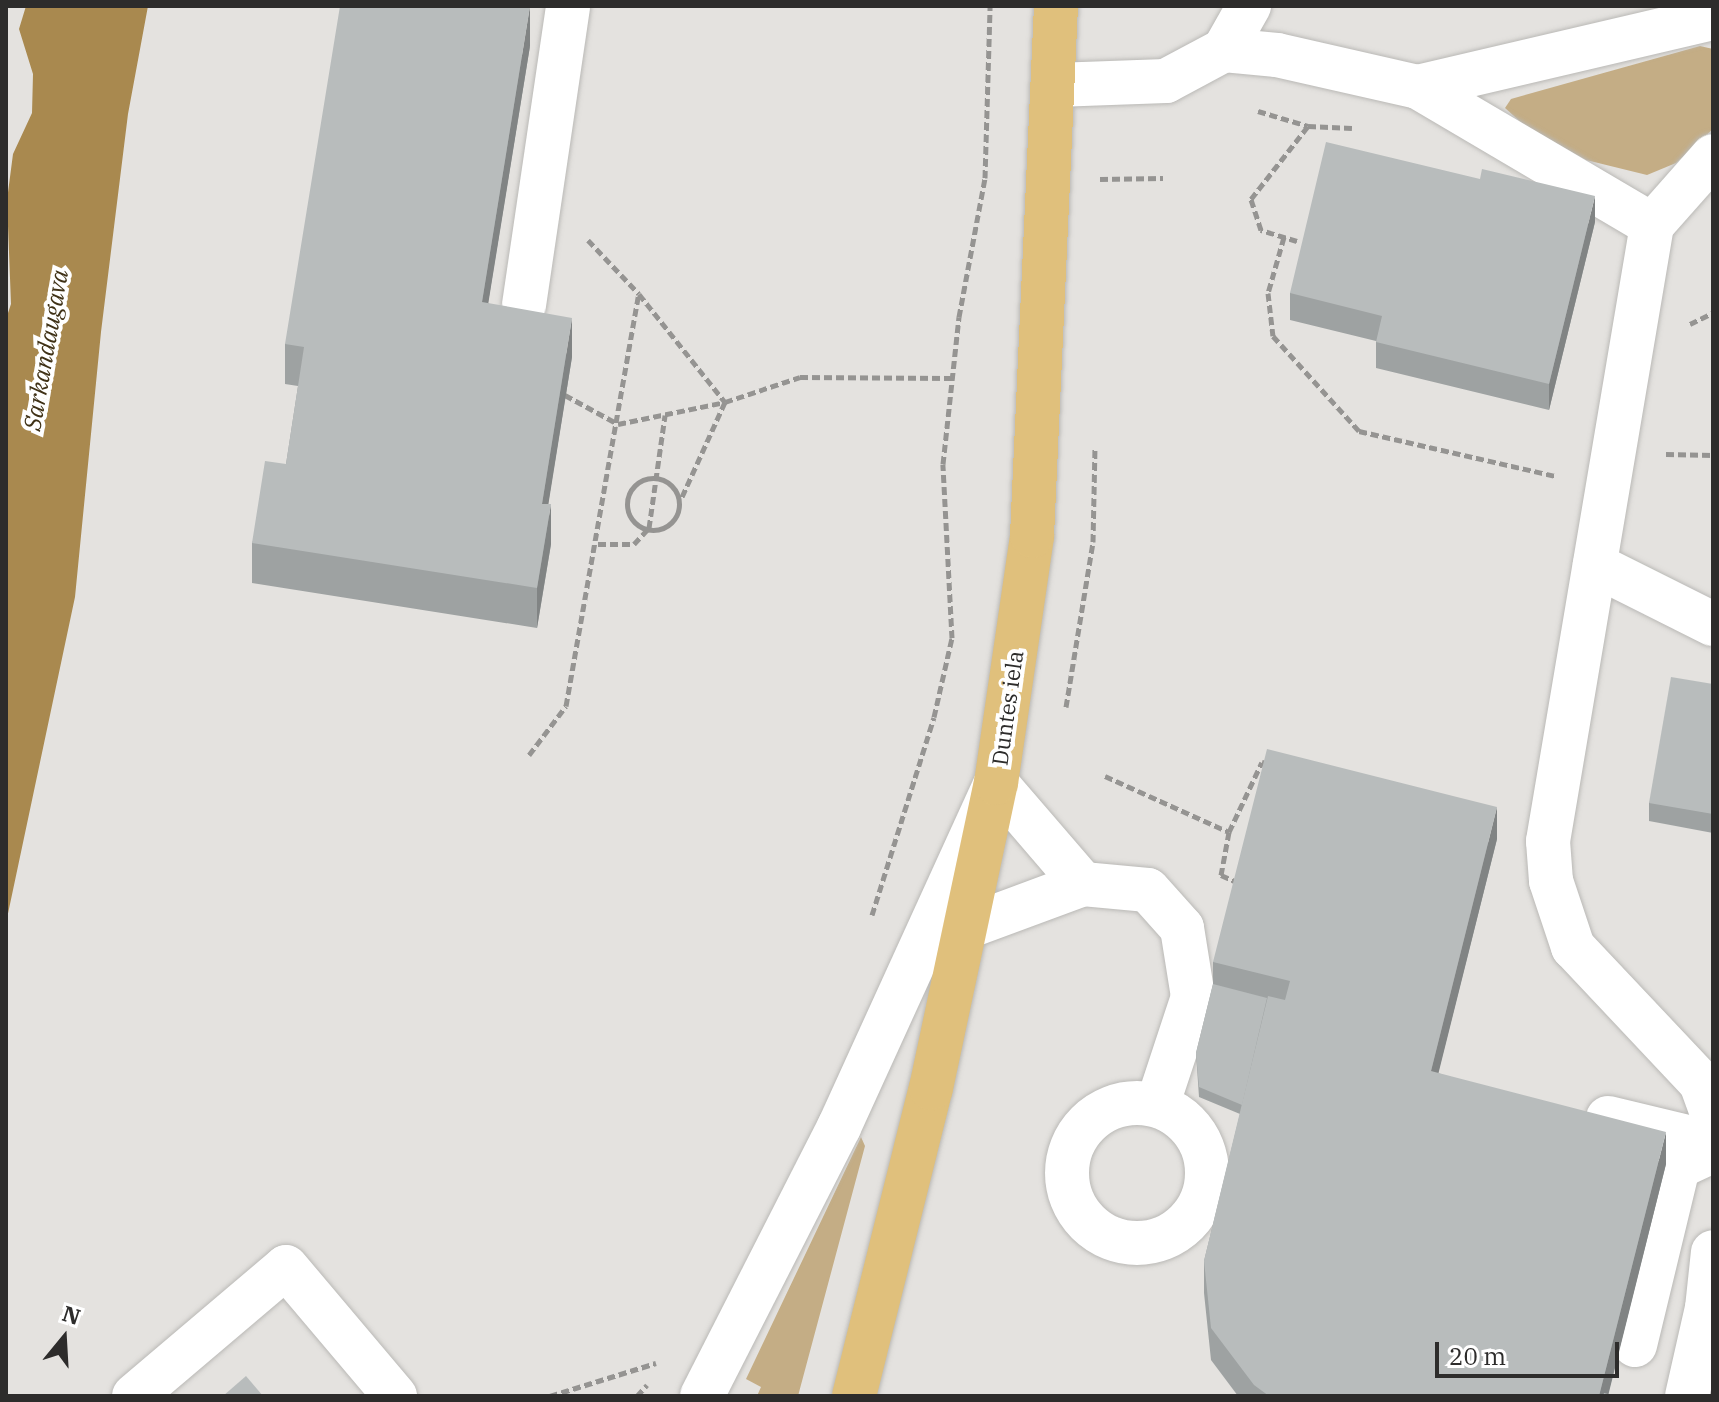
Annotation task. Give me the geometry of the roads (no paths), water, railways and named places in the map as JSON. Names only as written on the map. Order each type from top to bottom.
[{"type":"main road","name":"Duntes iela","points":[[854,1396],[967,927],[996,783],[1032,536],[1055,85],[1056,6]]},
{"type":"lane","points":[[524,305],[568,6]]},
{"type":"lane","points":[[1055,85],[1166,81],[1224,50],[1249,6]]},
{"type":"lane","points":[[1418,87],[1713,18]]},
{"type":"lane","points":[[1224,50],[1277,55],[1418,87],[1652,225]]},
{"type":"lane","points":[[1709,1090],[1573,947],[1551,881],[1548,841],[1652,225],[1713,156]]},
{"type":"lane","points":[[1595,565],[1713,624]]},
{"type":"lane","points":[[702,1396],[839,1127],[996,783],[1083,884]]},
{"type":"lane","points":[[967,927],[1083,884],[1148,890],[1182,928],[1202,1002],[1186,1111]]},
{"type":"lane","points":[[1574,1110],[1713,1143]]},
{"type":"lane","points":[[1635,1345],[1678,1167],[1713,1151]]},
{"type":"lane","points":[[1687,1396],[1707,1308],[1713,1252]]},
{"type":"lane","points":[[134,1396],[286,1267],[395,1396]]},
{"type":"water","name":"Sarkandaugava","points":[[26,6],[148,6],[128,114],[101,332],[75,597],[6,923],[6,319],[11,304],[7,200],[13,154],[32,113],[33,74],[19,29]]}]
